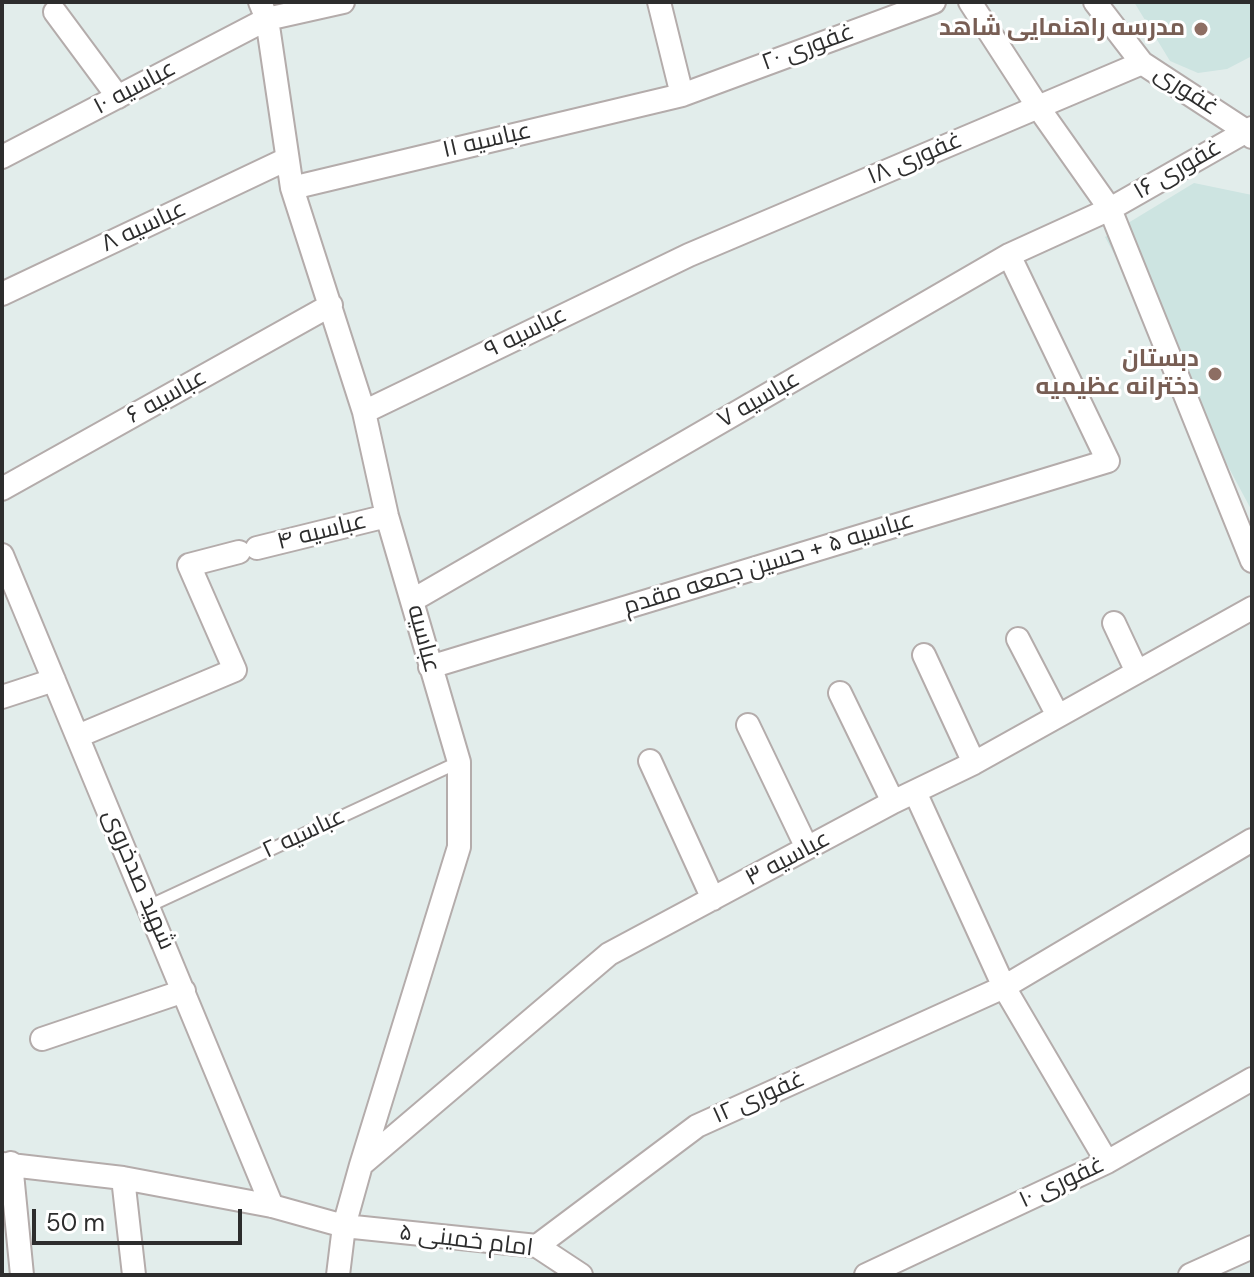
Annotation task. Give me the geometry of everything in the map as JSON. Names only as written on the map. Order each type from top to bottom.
[{"type":"street","name":"عباسیه ۱۰","points":[[2,157],[118,97],[269,8],[343,2]]},
{"type":"street","points":[[659,2],[682,95]]},
{"type":"street","name":"غفوری ۲۰","points":[[682,95],[934,2]]},
{"type":"street","points":[[970,2],[1038,107],[1110,209],[1252,561]]},
{"type":"street","name":"غفوری","points":[[1095,2],[1142,63],[1250,132]]},
{"type":"street","name":"عباسیه","points":[[269,8],[292,188],[364,412],[387,516],[459,762],[459,847],[361,1165],[344,1226],[338,1275]]},
{"type":"street","points":[[55,12],[118,97]]},
{"type":"street","name":"غفوری ۱۸","points":[[689,255],[1142,63]]},
{"type":"street","name":"عباسیه ۱۱","points":[[292,188],[682,95]]},
{"type":"street","name":"غفوری ۱۶","points":[[1110,209],[1250,132]]},
{"type":"street","name":"عباسیه ۸","points":[[2,294],[287,159]]},
{"type":"street","name":"عباسیه ۷","points":[[413,600],[1009,255],[1110,209]]},
{"type":"street","name":"عباسیه ۹","points":[[364,412],[689,255]]},
{"type":"street","name":"عباسیه ۵ + حسین جمعه مقدم","points":[[430,667],[1108,461],[1009,255]]},
{"type":"street","name":"عباسیه ۶","points":[[2,489],[331,305]]},
{"type":"street","name":"عباسیه ۴","points":[[78,736],[235,670],[189,565],[387,516]]},
{"type":"street","name":"شهید صدخروی","points":[[2,555],[272,1206]]},
{"type":"street","name":"عباسیه ۳","points":[[361,1165],[609,954],[893,802],[974,763],[1252,608]]},
{"type":"street","points":[[1114,623],[1137,672]]},
{"type":"street","points":[[1018,639],[1058,716]]},
{"type":"street","points":[[924,655],[974,763]]},
{"type":"street","points":[[2,697],[54,680]]},
{"type":"street","points":[[840,693],[893,802]]},
{"type":"street","points":[[748,725],[807,848]]},
{"type":"street","points":[[650,761],[713,899]]},
{"type":"street","points":[[915,792],[1004,987],[1107,1162]]},
{"type":"street","name":"غفوری ۱۲","points":[[537,1246],[697,1126],[1004,987],[1252,840]]},
{"type":"street","points":[[42,1039],[184,991]]},
{"type":"street","name":"غفوری ۱۰","points":[[866,1275],[1107,1162],[1252,1079]]},
{"type":"street","points":[[6,1164],[22,1275]]},
{"type":"street","name":"امام خمینی ۵","points":[[6,1164],[123,1178],[272,1206],[344,1226],[537,1246],[581,1275]]},
{"type":"street","points":[[123,1178],[134,1275]]},
{"type":"street","points":[[1190,1275],[1252,1247]]},
{"type":"lane","name":"عباسیه ۲","points":[[149,906],[459,762]]},
{"type":"shaded area","name":"مدرسه راهنمایی شاهد","points":[[1134,2],[1252,2],[1252,56],[1227,69],[1198,73],[1170,61]]},
{"type":"shaded area","name":"دبستان دخترانه عظیمیه","points":[[1194,183],[1252,195],[1252,511],[1105,237]]},
{"type":"place","name":"مدرسه راهنمایی شاهد","points":[[1201,29]]},
{"type":"place","name":"دبستان دخترانه عظیمیه","points":[[1215,374]]}]
